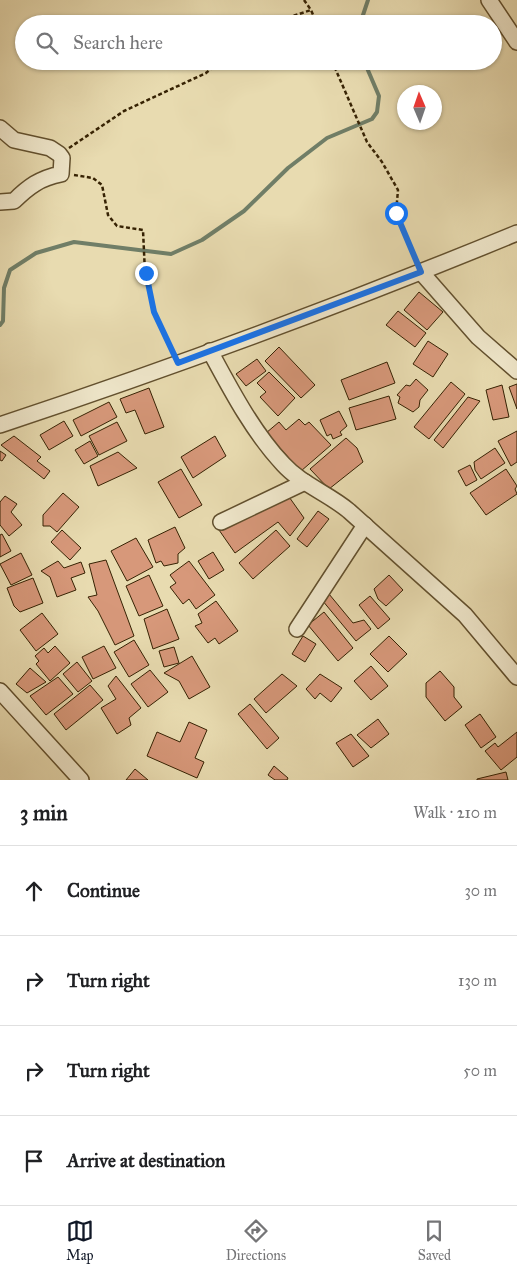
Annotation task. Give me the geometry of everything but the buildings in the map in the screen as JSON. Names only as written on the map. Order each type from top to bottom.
[{"type":"street","points":[[490,0],[500,15]]},
{"type":"street","points":[[502,19],[517,42]]},
{"type":"street","points":[[0,128],[7,136],[14,140],[50,148],[62,158],[61,174],[46,177],[31,185],[14,201],[0,202]]},
{"type":"street","points":[[0,425],[178,363],[421,272],[517,233]]},
{"type":"street","points":[[421,272],[478,337],[517,371]]},
{"type":"street","points":[[210,351],[237,402],[283,465],[305,482],[332,497],[365,525],[465,615],[515,671]]},
{"type":"street","points":[[221,522],[305,482]]},
{"type":"street","points":[[297,629],[365,525]]},
{"type":"street","points":[[0,691],[81,780]]},
{"type":"path","points":[[304,0],[313,15]]},
{"type":"path","points":[[296,15],[311,10]]},
{"type":"path","points":[[59,154],[124,111],[210,70]]},
{"type":"path","points":[[335,70],[367,142],[382,162],[398,190],[396,213],[421,272]]},
{"type":"path","points":[[61,174],[93,178],[102,185],[108,215],[117,226],[143,230],[146,273],[154,312],[178,363]]},
{"type":"waterway","points":[[363,15],[368,0]]},
{"type":"waterway","points":[[0,325],[3,321],[4,288],[10,270],[36,253],[74,242],[171,254],[202,240],[244,211],[288,168],[327,138],[372,119],[377,112],[379,96],[368,70]]},
{"type":"route","points":[[146,273],[154,312],[178,363],[421,272],[396,213]]}]
